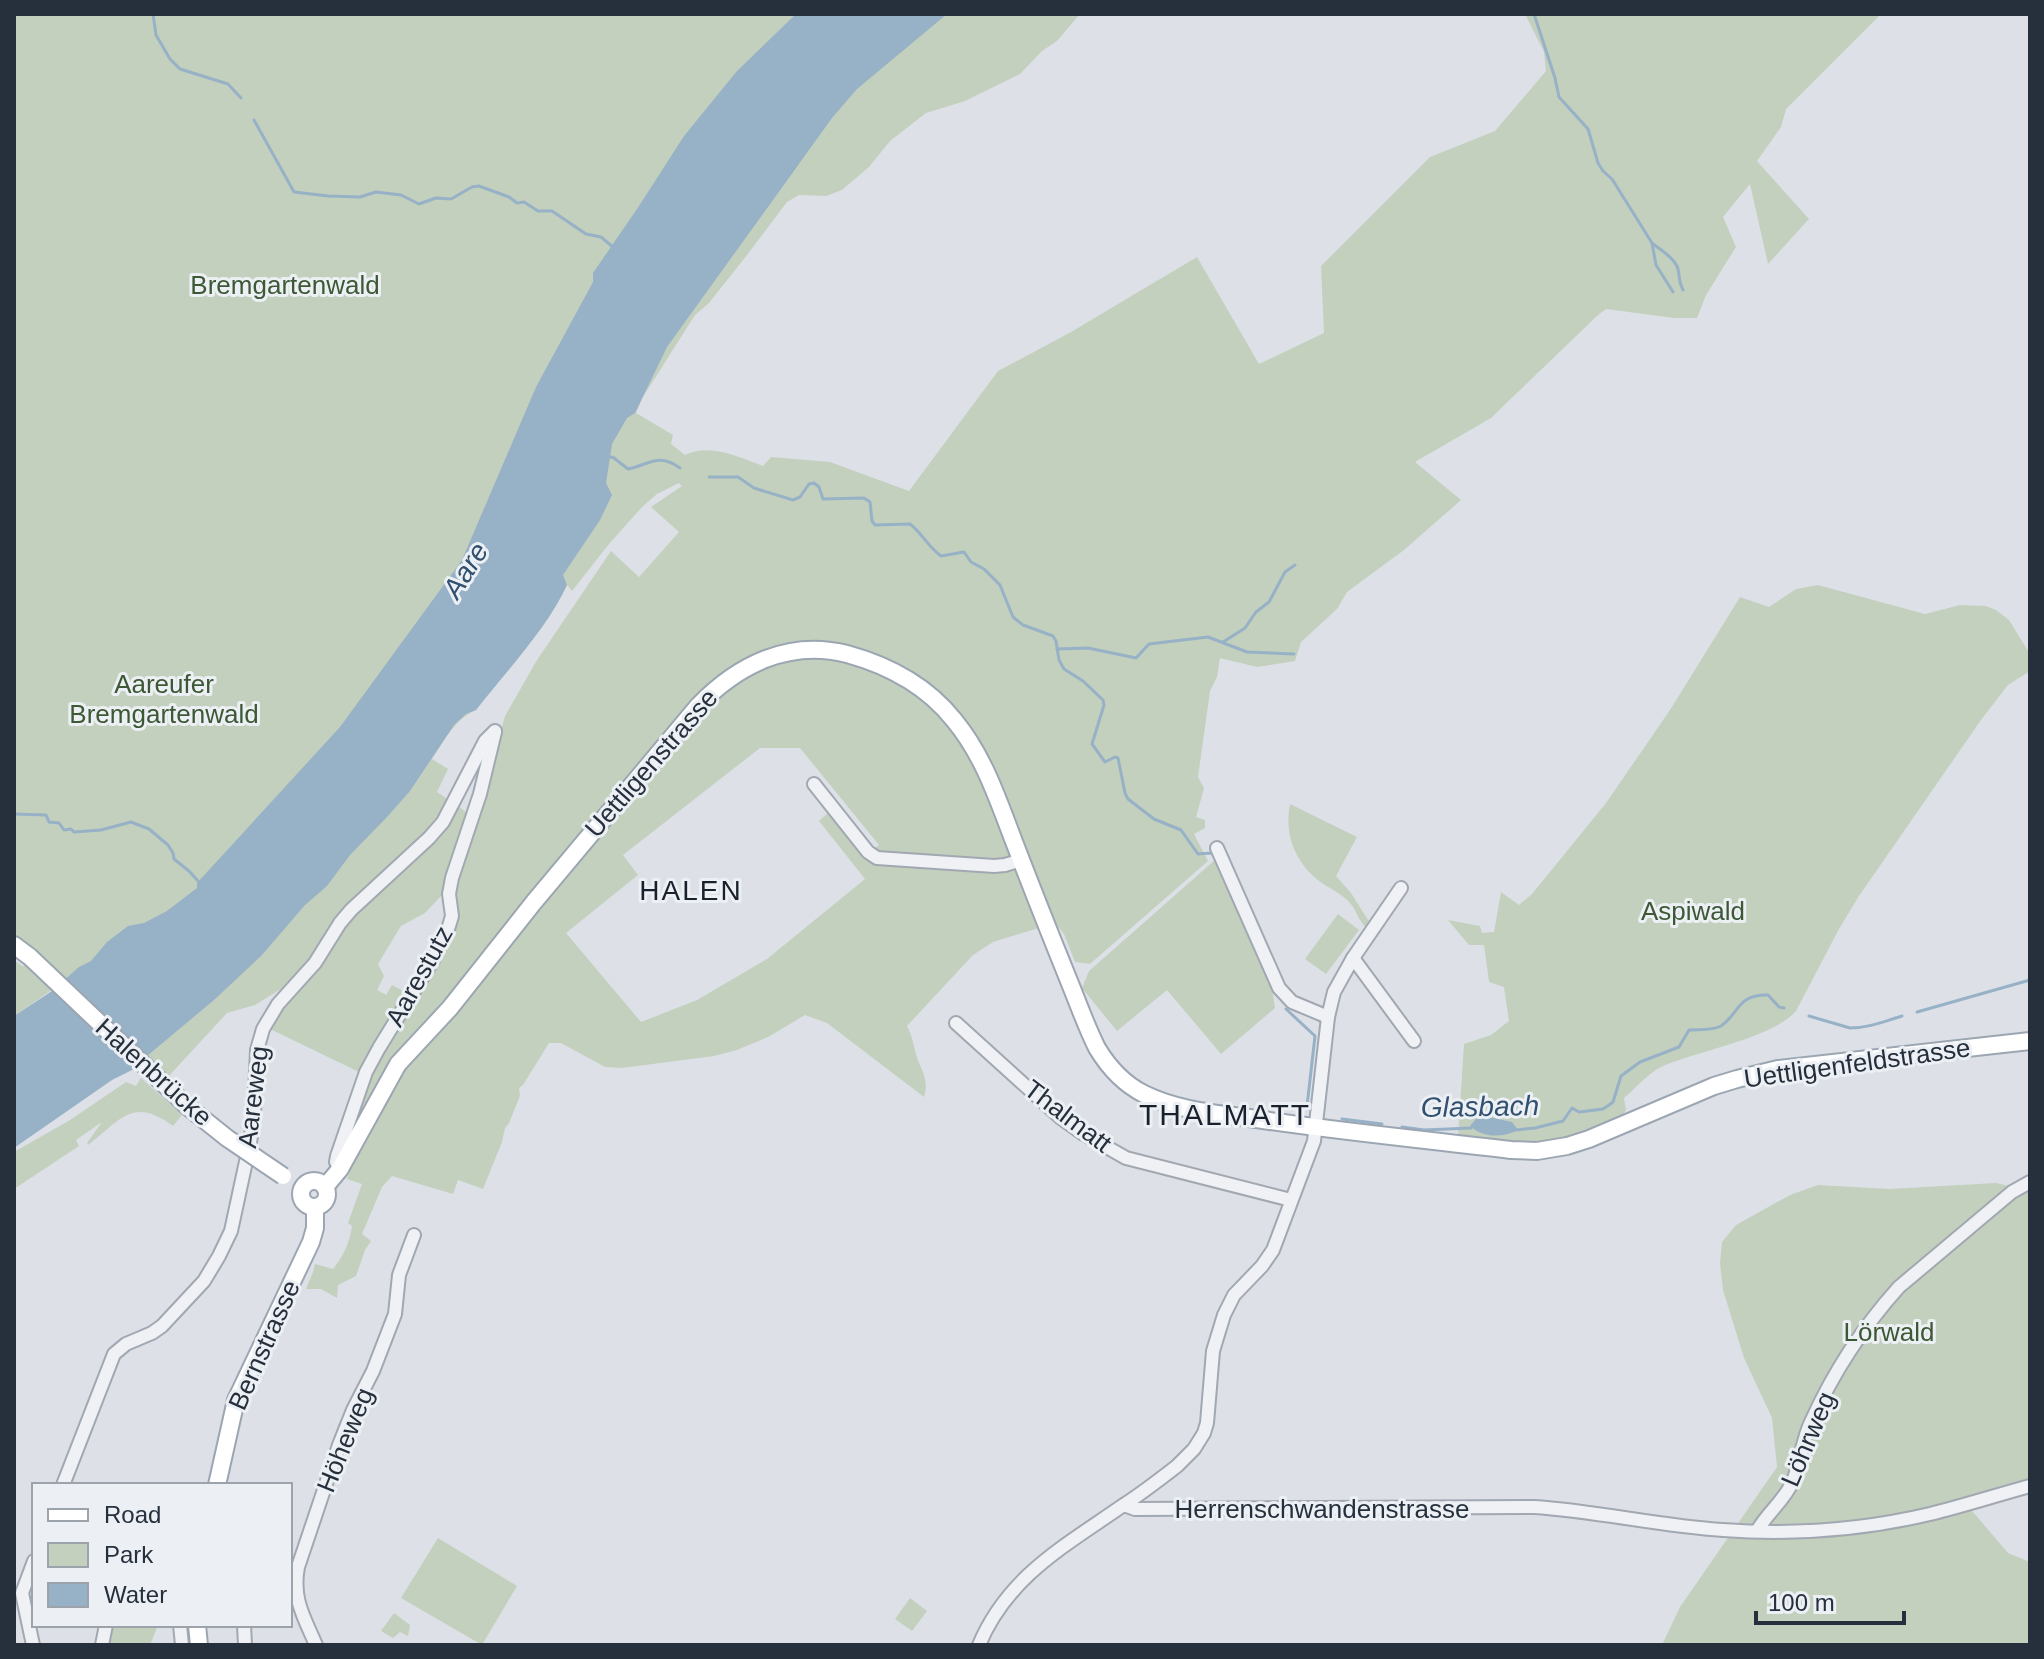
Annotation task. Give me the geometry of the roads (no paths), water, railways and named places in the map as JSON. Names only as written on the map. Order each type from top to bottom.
[{"type":"main road","name":"Uettligenstrasse","points":[[325,1187],[340,1169],[388,1080],[404,1057],[450,1008],[699,705],[717,686],[751,664],[772,656],[815,650],[865,659],[912,682],[952,717],[968,739],[983,763],[1093,1039],[1109,1066],[1124,1082],[1150,1097],[1175,1105],[1315,1127]]},
{"type":"main road","name":"Halenbrücke","points":[[14,945],[181,1101],[227,1138],[303,1188]]},
{"type":"main road","name":"Uettligenfeldstrasse","points":[[1315,1127],[1511,1150],[1547,1150],[1589,1139],[1714,1086],[1758,1073],[1819,1063],[2030,1041]]},
{"type":"main road","points":[[320,1182],[325,1187],[326,1199],[322,1205],[309,1206],[302,1200],[303,1188],[307,1183],[320,1182]]},
{"type":"main road","name":"Bernstrasse","points":[[217,1483],[236,1400],[311,1242],[315,1207]]},
{"type":"street","name":"Aarestutz","points":[[340,1169],[337,1156],[366,1072],[433,960],[449,926],[452,878],[474,815],[495,731]]},
{"type":"street","name":"Aareweg","points":[[64,1483],[114,1354],[126,1344],[162,1326],[204,1281],[227,1241],[250,1143],[258,1041],[272,1013],[315,963],[351,910],[443,822],[485,741],[495,731]]},
{"type":"street","points":[[814,784],[868,852],[877,858],[994,866],[1021,860]]},
{"type":"street","points":[[1217,848],[1279,988],[1292,1002],[1328,1017]]},
{"type":"street","points":[[979,1645],[1000,1606],[1023,1579],[1050,1556],[1185,1460],[1200,1441],[1207,1423],[1213,1351],[1224,1315],[1234,1295],[1268,1259],[1280,1235],[1314,1141],[1330,1004],[1353,958],[1401,888]]},
{"type":"street","points":[[1353,958],[1414,1041]]},
{"type":"street","name":"Thalmatt","points":[[956,1023],[1061,1118],[1126,1158],[1291,1200]]},
{"type":"street","name":"Löhrweg","points":[[1757,1531],[1783,1499],[1793,1480],[1810,1424],[1850,1349],[1886,1302],[1899,1287],[2001,1201],[2030,1182]]},
{"type":"street","name":"Höheweg","points":[[316,1645],[297,1601],[298,1567],[339,1445],[395,1314],[399,1275],[414,1235]]},
{"type":"street","name":"Herrenschwandenstrasse","points":[[1124,1505],[1135,1509],[1534,1507],[1571,1509],[1724,1530],[1795,1532],[1891,1522],[2030,1486]]},
{"type":"street","points":[[32,1565],[18,1593],[33,1645]]},
{"type":"street","points":[[180,1628],[182,1645]]},
{"type":"water","name":"Aare","points":[[796,14],[947,14],[857,89],[832,118],[667,347],[635,413],[627,418],[612,444],[606,483],[612,495],[600,520],[563,575],[567,585],[559,601],[538,633],[476,710],[454,725],[410,791],[350,855],[327,886],[305,905],[262,955],[214,1000],[134,1069],[112,1080],[14,1148],[14,1016],[91,961],[107,942],[128,926],[144,923],[167,911],[197,888],[197,883],[340,727],[462,560],[536,387],[593,282],[593,273],[684,136],[737,71]]},
{"type":"water","points":[[1484,1116],[1512,1122],[1518,1130],[1493,1136],[1470,1126],[1477,1118]]},
{"type":"waterway","points":[[153,14],[156,35],[170,59],[180,69],[228,84],[241,98]]},
{"type":"waterway","points":[[1534,14],[1559,97],[1588,129],[1598,163],[1612,179],[1652,243],[1656,265],[1673,292]]},
{"type":"waterway","points":[[254,120],[294,192],[360,197],[376,192],[401,195],[419,204],[436,198],[451,199],[479,186],[517,203],[524,202],[538,211],[552,211],[586,234],[601,237],[614,248]]},
{"type":"waterway","points":[[1652,243],[1676,265],[1683,290]]},
{"type":"waterway","name":"Glasbach","points":[[608,456],[628,469],[659,460],[680,468]]},
{"type":"waterway","name":"Glasbach","points":[[709,477],[738,477],[754,488],[793,500],[814,483],[823,499],[864,498],[870,502],[875,525],[910,524],[941,556],[964,552],[971,562],[984,569],[1000,585],[1013,617],[1023,625],[1053,636],[1064,669],[1083,681],[1103,700],[1092,744],[1105,762],[1118,758],[1128,799],[1154,819],[1181,830],[1198,854],[1211,853],[1215,856]]},
{"type":"waterway","points":[[1223,642],[1245,628],[1256,612],[1269,602],[1285,572],[1295,565]]},
{"type":"waterway","points":[[1057,649],[1088,648],[1136,658],[1149,644],[1208,637],[1247,652],[1294,654]]},
{"type":"waterway","points":[[14,814],[46,815],[49,822],[59,823],[64,830],[74,832],[101,830],[131,822],[149,829],[168,845],[174,859],[199,882]]},
{"type":"waterway","points":[[1917,1012],[2030,980]]},
{"type":"waterway","name":"Glasbach","points":[[1515,1130],[1563,1121],[1572,1108],[1579,1112],[1603,1109],[1613,1102],[1621,1076],[1640,1062],[1679,1047],[1689,1030],[1721,1026],[1750,998],[1768,995],[1784,1008]]},
{"type":"waterway","name":"Glasbach","points":[[1286,1009],[1315,1036],[1308,1109]]},
{"type":"waterway","points":[[1809,1016],[1850,1028],[1870,1026],[1902,1016]]},
{"type":"waterway","name":"Glasbach","points":[[1342,1119],[1382,1124]]},
{"type":"waterway","name":"Glasbach","points":[[1402,1127],[1424,1130],[1471,1128]]},
{"type":"district","name":"HALEN","points":[[691,890]]},
{"type":"district","name":"THALMATT","points":[[1225,1115]]},
{"type":"park label","name":"Bremgartenwald","points":[[285,285]]},
{"type":"park label","name":"Aareufer Bremgartenwald","points":[[164,699]]},
{"type":"park label","name":"Aspiwald","points":[[1693,911]]},
{"type":"park label","name":"Lörwald","points":[[1889,1332]]}]
